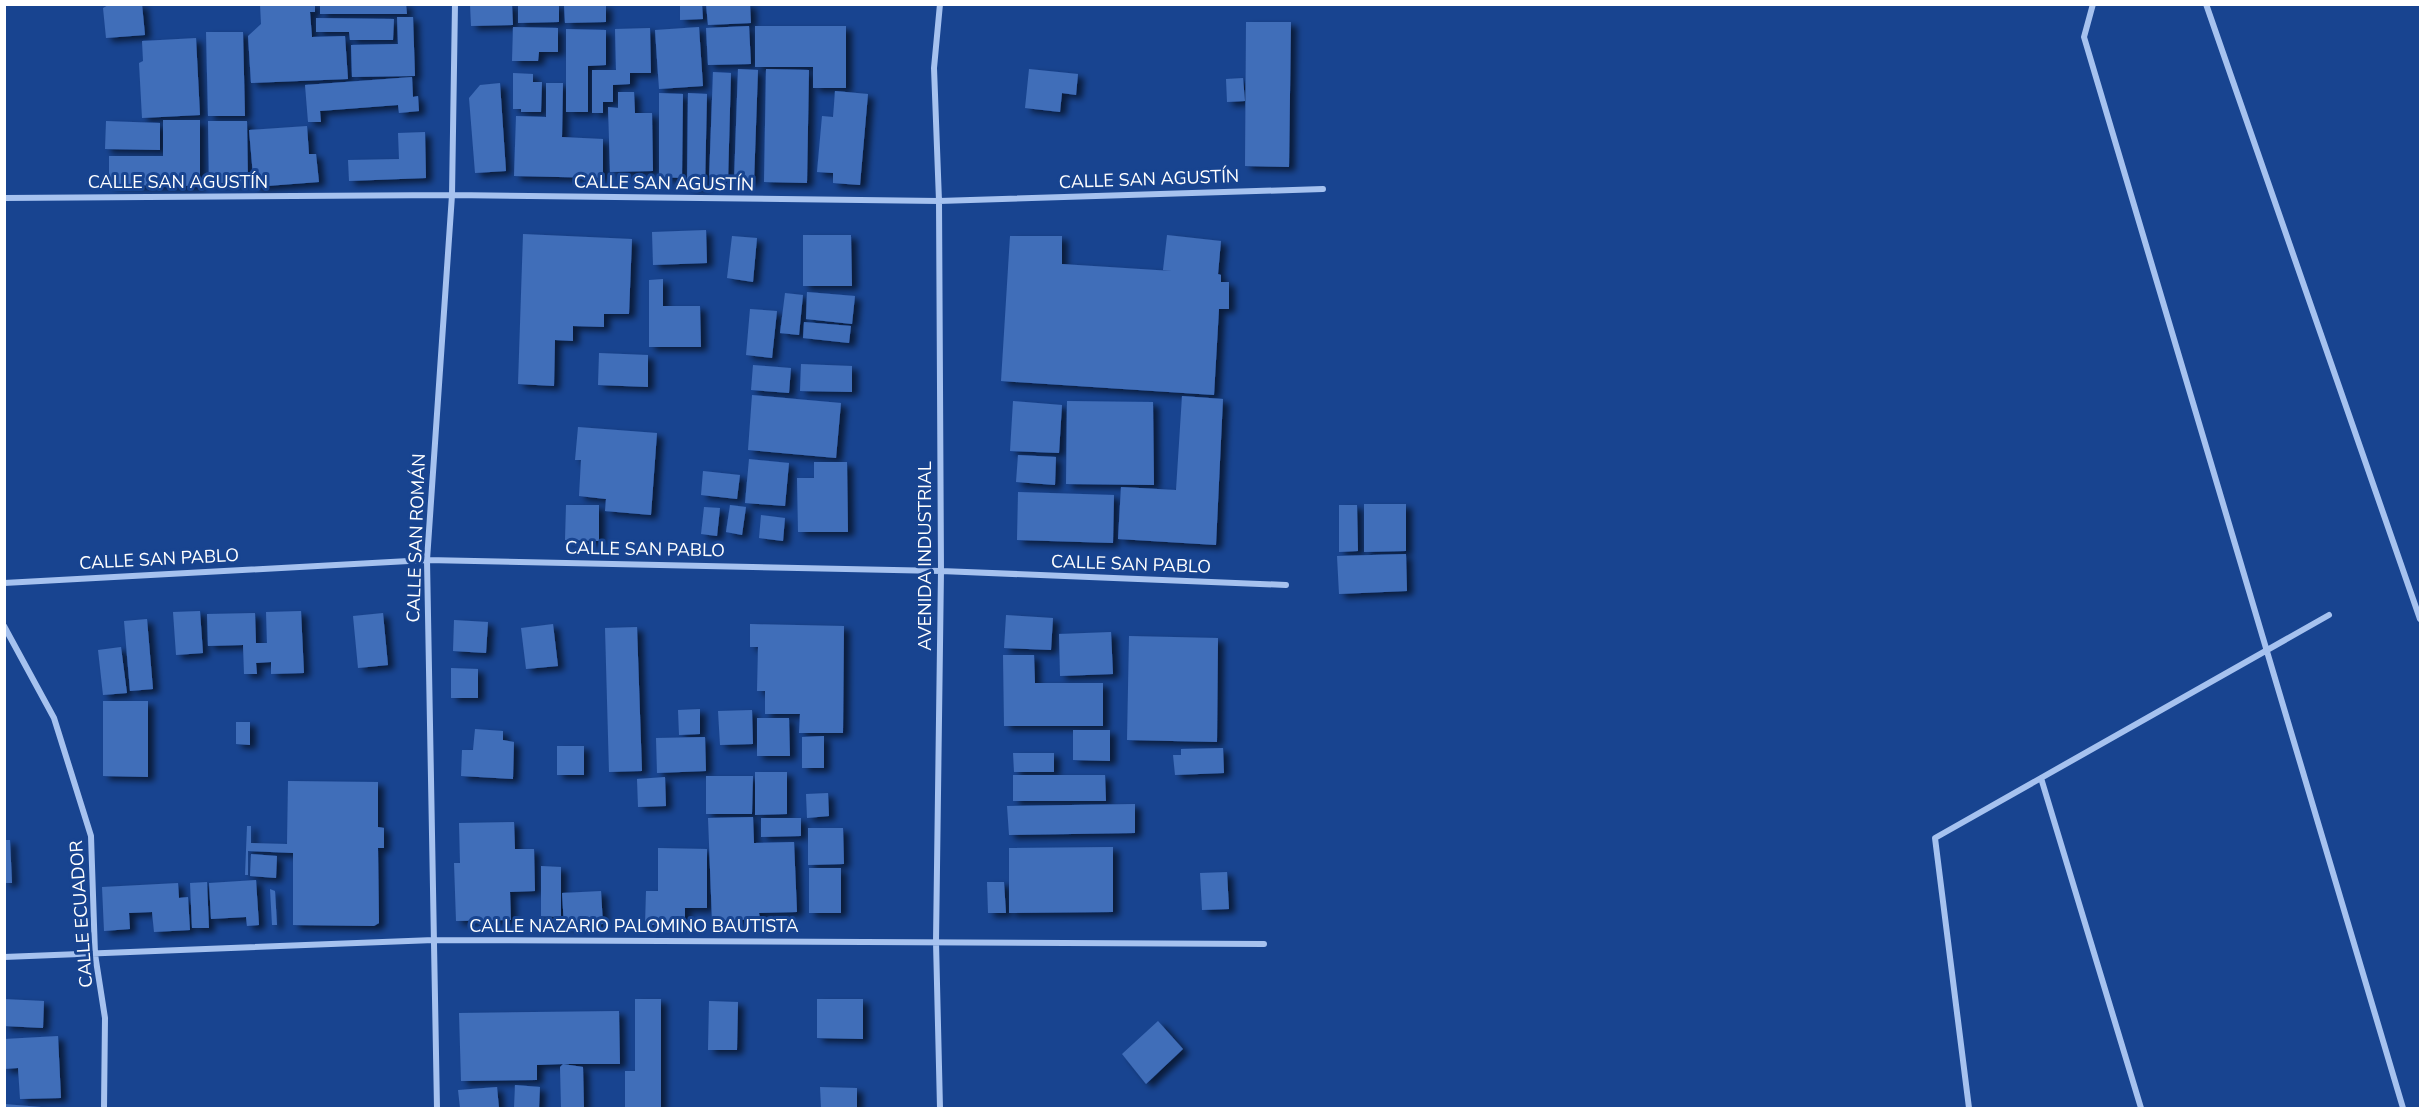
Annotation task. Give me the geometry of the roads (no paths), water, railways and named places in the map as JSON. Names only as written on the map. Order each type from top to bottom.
[{"type":"street","name":"CALLE SAN ROMÁN","points":[[436,1108],[427,560],[452,195],[455,4]]},
{"type":"street","name":"AVENIDA INDUSTRIAL","points":[[940,4],[934,68],[939,201],[941,571],[936,942],[940,1108]]},
{"type":"street","points":[[2093,4],[2084,37],[2403,1108]]},
{"type":"street","points":[[2206,4],[2421,619]]},
{"type":"street","name":"CALLE SAN AGUSTÍN","points":[[4,198],[452,195],[939,201],[1323,189]]},
{"type":"street","name":"CALLE SAN PABLO","points":[[4,583],[427,560],[941,571],[1286,585]]},
{"type":"street","points":[[1969,1108],[1935,838],[2329,615]]},
{"type":"street","name":"CALLE ECUADOR","points":[[4,626],[54,718],[91,836],[95,954],[105,1018],[104,1108]]},
{"type":"street","points":[[2041,778],[2141,1108]]},
{"type":"street","name":"CALLE NAZARIO PALOMINO BAUTISTA","points":[[4,957],[434,940],[1264,944]]}]
